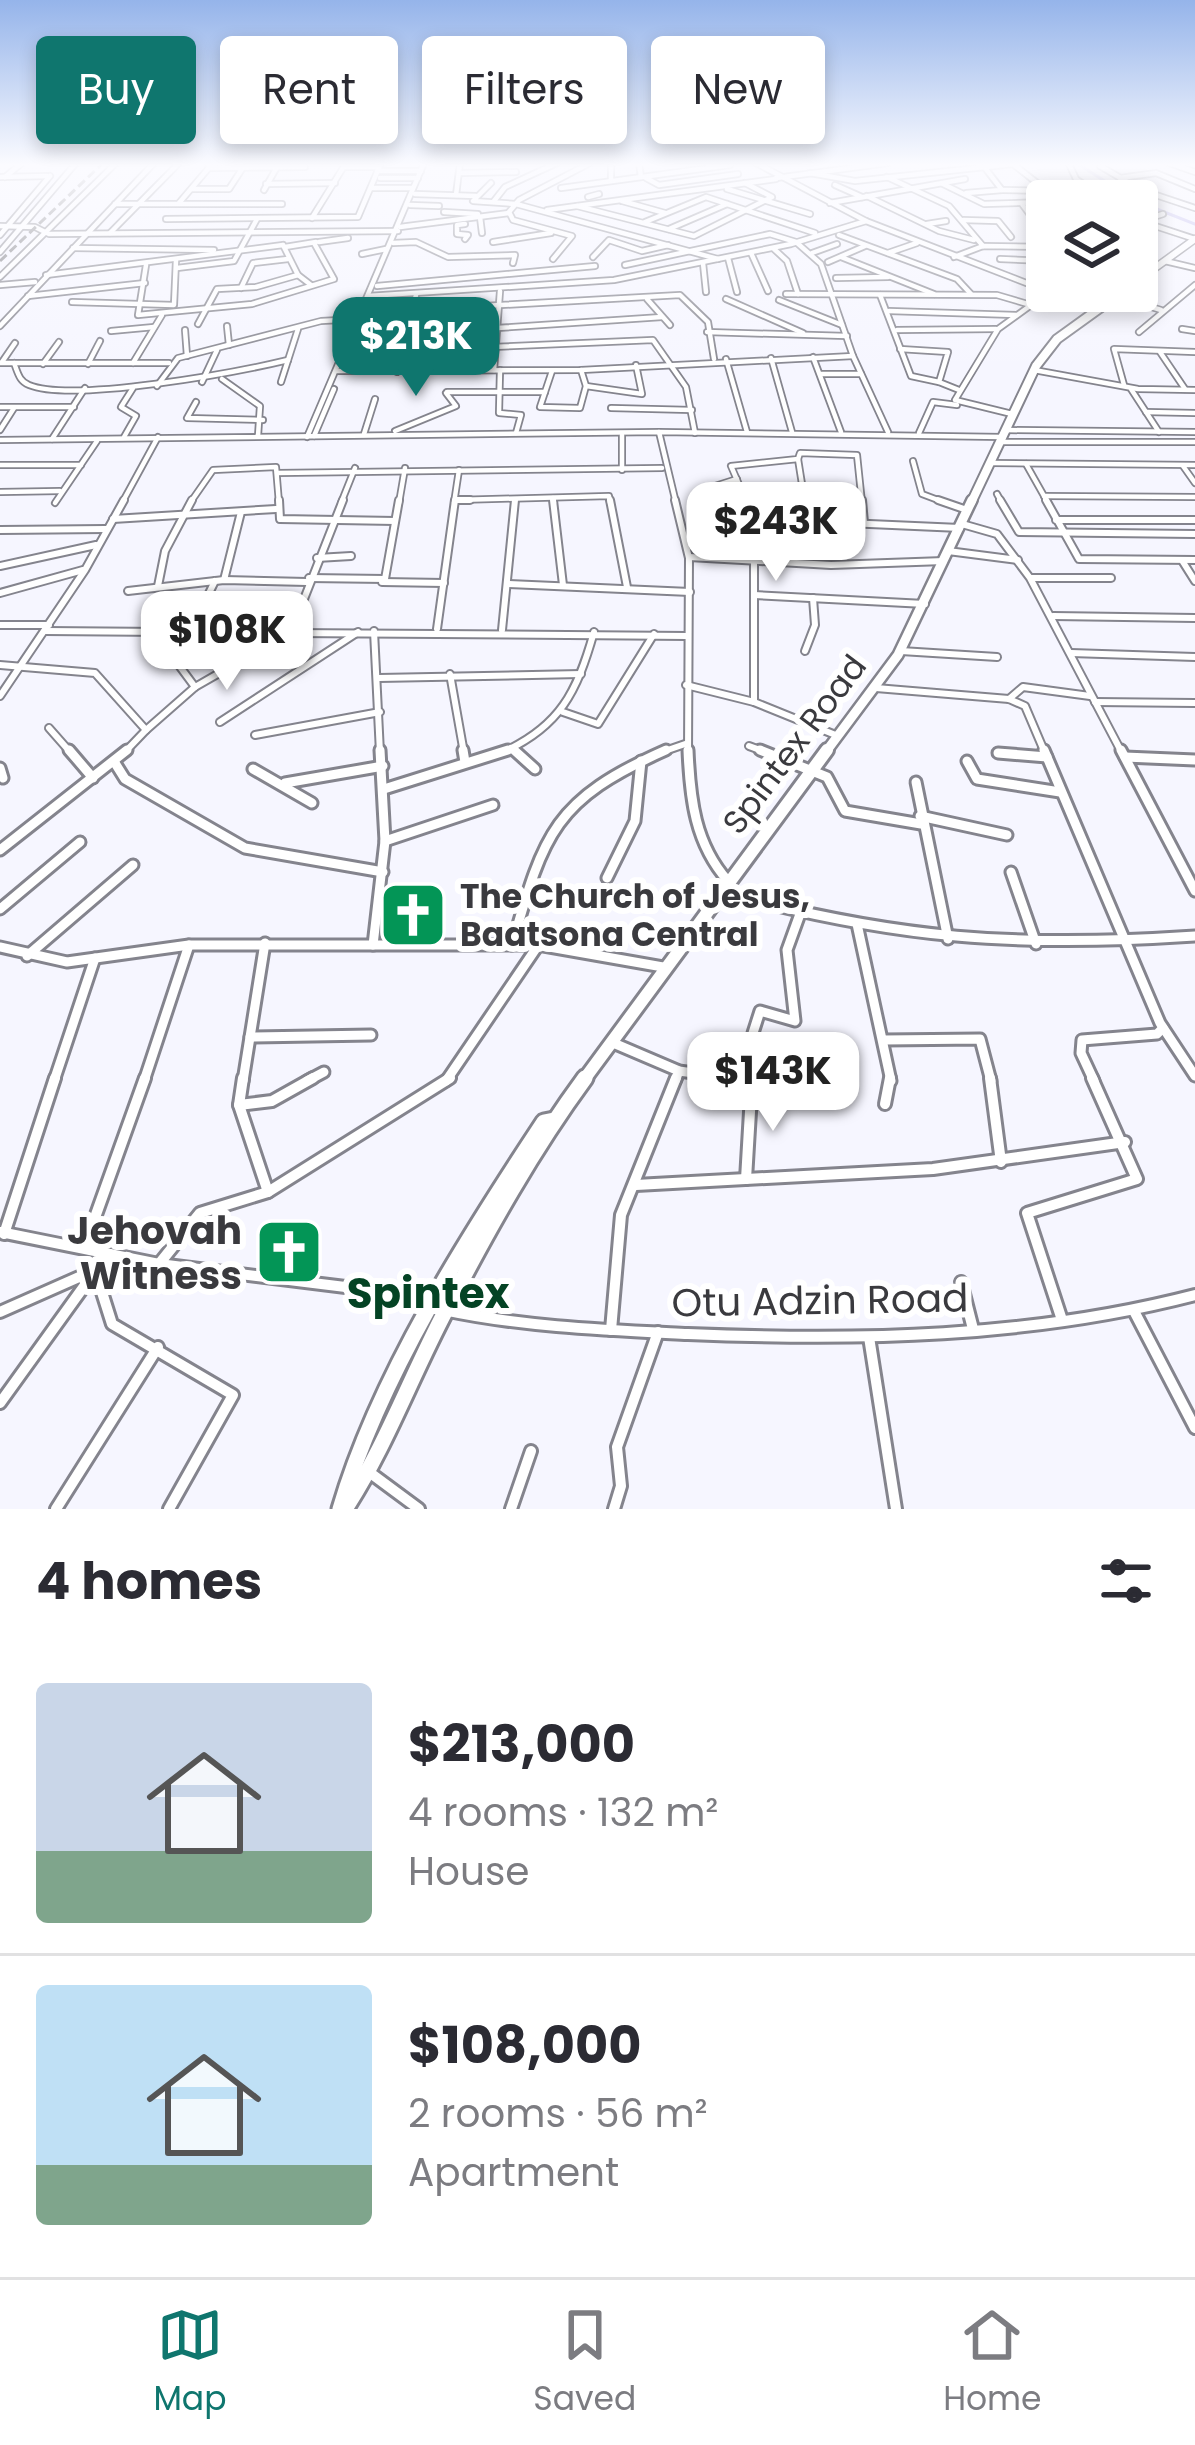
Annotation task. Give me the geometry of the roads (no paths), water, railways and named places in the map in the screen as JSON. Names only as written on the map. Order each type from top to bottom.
[{"type":"main road","points":[[1158,266],[1195,239]]},
{"type":"main road","name":"Spintex Road","points":[[342,1509],[349,1476],[437,1308],[554,1120],[901,651],[1034,370],[1057,339],[1094,312]]},
{"type":"main road","name":"Spintex Road","points":[[342,1509],[369,1472],[437,1308]]},
{"type":"street","points":[[0,277],[42,233]]},
{"type":"street","points":[[0,322],[82,233]]},
{"type":"street","points":[[0,322],[82,233]]},
{"type":"street","points":[[174,233],[356,233]]},
{"type":"street","points":[[176,264],[240,249],[370,233]]},
{"type":"street","points":[[311,436],[396,233]]},
{"type":"street","points":[[339,372],[397,233]]},
{"type":"street","points":[[457,233],[468,235],[465,239]]},
{"type":"street","points":[[493,242],[547,233]]},
{"type":"street","points":[[553,259],[572,236],[562,233]]},
{"type":"street","points":[[626,233],[720,260]]},
{"type":"street","points":[[370,296],[500,291],[652,274],[773,248],[814,233]]},
{"type":"street","points":[[895,233],[1026,283]]},
{"type":"street","points":[[954,233],[976,240]]},
{"type":"street","points":[[972,233],[983,246]]},
{"type":"street","points":[[1008,233],[1011,237]]},
{"type":"street","points":[[317,242],[334,234]]},
{"type":"street","points":[[625,265],[770,234],[796,242],[821,264],[853,356],[889,432]]},
{"type":"street","points":[[46,275],[232,261],[247,235]]},
{"type":"street","points":[[291,235],[284,246],[288,259],[313,286]]},
{"type":"street","points":[[839,235],[957,280],[972,296]]},
{"type":"street","points":[[593,257],[609,240],[642,250],[669,244]]},
{"type":"street","points":[[208,250],[212,241]]},
{"type":"street","points":[[146,266],[138,315],[252,304],[334,279],[317,242]]},
{"type":"street","points":[[393,243],[416,242],[448,257],[515,256],[513,262]]},
{"type":"street","points":[[887,254],[917,243]]},
{"type":"street","points":[[810,254],[837,244]]},
{"type":"street","points":[[827,262],[866,246]]},
{"type":"street","points":[[954,257],[983,246],[1026,247]]},
{"type":"street","points":[[71,248],[232,251]]},
{"type":"street","points":[[773,248],[787,261],[798,294]]},
{"type":"street","points":[[362,254],[387,249]]},
{"type":"street","points":[[751,253],[768,291]]},
{"type":"street","points":[[841,257],[939,296]]},
{"type":"street","points":[[728,258],[736,292]]},
{"type":"street","points":[[241,287],[254,263],[288,259]]},
{"type":"street","points":[[1000,259],[1026,261]]},
{"type":"street","points":[[1016,260],[1019,281]]},
{"type":"street","points":[[1165,261],[1195,268]]},
{"type":"street","points":[[703,263],[706,292]]},
{"type":"street","points":[[72,302],[174,305],[176,264]]},
{"type":"street","points":[[376,286],[595,266]]},
{"type":"street","points":[[652,274],[672,294]]},
{"type":"street","points":[[198,325],[212,291],[298,275]]},
{"type":"street","points":[[836,278],[896,278]]},
{"type":"street","points":[[0,285],[35,282]]},
{"type":"street","points":[[28,296],[146,283]]},
{"type":"street","points":[[1139,332],[1195,285]]},
{"type":"street","points":[[500,291],[496,348],[500,415],[521,416],[516,433]]},
{"type":"street","points":[[412,310],[672,294],[685,298],[706,319],[714,359]]},
{"type":"street","points":[[786,294],[999,295],[1026,303]]},
{"type":"street","points":[[397,372],[416,295]]},
{"type":"street","points":[[880,296],[914,378],[959,390]]},
{"type":"street","points":[[646,298],[670,325]]},
{"type":"street","points":[[726,299],[810,336]]},
{"type":"street","points":[[779,300],[843,325]]},
{"type":"street","points":[[449,349],[455,308]]},
{"type":"street","points":[[957,405],[959,390],[998,329],[1026,309]]},
{"type":"street","points":[[281,382],[305,311]]},
{"type":"street","points":[[889,311],[1017,316]]},
{"type":"street","points":[[132,364],[163,314]]},
{"type":"street","points":[[497,328],[662,316]]},
{"type":"street","points":[[0,363],[169,363],[302,326],[359,319]]},
{"type":"street","points":[[227,326],[229,346]]},
{"type":"street","points":[[111,331],[154,329]]},
{"type":"street","points":[[897,330],[998,329]]},
{"type":"street","points":[[1182,329],[1195,331]]},
{"type":"street","points":[[185,330],[187,356]]},
{"type":"street","points":[[707,332],[847,336]]},
{"type":"street","points":[[401,351],[653,340],[683,381],[695,433]]},
{"type":"street","points":[[88,364],[100,341]]},
{"type":"street","points":[[43,364],[59,342]]},
{"type":"street","points":[[0,363],[15,343]]},
{"type":"street","points":[[202,382],[218,349]]},
{"type":"street","points":[[1166,442],[1128,387],[1114,349],[1195,352]]},
{"type":"street","points":[[900,350],[948,352],[939,382]]},
{"type":"street","points":[[1159,350],[1191,390]]},
{"type":"street","points":[[339,372],[552,371],[714,359],[853,356]]},
{"type":"street","points":[[813,357],[836,433],[836,454]]},
{"type":"street","points":[[771,358],[793,433]]},
{"type":"street","points":[[726,359],[747,432]]},
{"type":"street","points":[[14,363],[29,386],[134,387],[220,379],[288,360]]},
{"type":"street","points":[[157,386],[169,363]]},
{"type":"street","points":[[586,386],[642,394],[636,365]]},
{"type":"street","points":[[462,392],[464,370]]},
{"type":"street","points":[[552,371],[541,408],[577,410],[586,386],[581,370]]},
{"type":"street","points":[[1034,370],[1128,387],[1191,390]]},
{"type":"street","points":[[820,374],[862,374]]},
{"type":"street","points":[[220,379],[260,406],[263,420],[258,436]]},
{"type":"street","points":[[52,439],[86,387]]},
{"type":"street","points":[[124,437],[136,416],[122,406],[134,387]]},
{"type":"street","points":[[390,434],[455,406],[446,393],[545,392]]},
{"type":"street","points":[[364,434],[375,399]]},
{"type":"street","points":[[196,402],[188,418],[263,420]]},
{"type":"street","points":[[919,433],[933,402],[1012,414]]},
{"type":"street","points":[[0,406],[74,407]]},
{"type":"street","points":[[0,430],[15,407]]},
{"type":"street","points":[[611,408],[692,410]]},
{"type":"street","points":[[1147,412],[1195,413]]},
{"type":"street","points":[[695,433],[1004,437],[1195,432]]},
{"type":"street","points":[[1,443],[124,437],[516,433],[836,433],[1195,442]]},
{"type":"street","points":[[1,443],[660,433]]},
{"type":"street","points":[[660,433],[662,468],[689,557],[688,743],[705,859],[728,880]]},
{"type":"street","points":[[622,435],[622,470]]},
{"type":"street","points":[[0,696],[85,570],[157,438]]},
{"type":"street","points":[[55,502],[97,442]]},
{"type":"street","points":[[808,520],[800,453],[859,456],[864,523]]},
{"type":"street","points":[[754,702],[754,518],[732,464],[798,459]]},
{"type":"street","points":[[913,461],[922,494],[969,510]]},
{"type":"street","points":[[992,463],[1195,465]]},
{"type":"street","points":[[1026,464],[1079,559],[1195,560]]},
{"type":"street","points":[[0,465],[80,465]]},
{"type":"street","points":[[158,586],[165,551],[208,472],[274,465],[276,509],[284,520],[395,521]]},
{"type":"street","points":[[1182,465],[1195,483]]},
{"type":"street","points":[[382,582],[405,468]]},
{"type":"street","points":[[277,473],[662,468]]},
{"type":"street","points":[[0,850],[115,761],[195,687],[291,632],[355,469]]},
{"type":"street","points":[[437,629],[459,470]]},
{"type":"street","points":[[715,486],[737,479]]},
{"type":"street","points":[[0,493],[62,491]]},
{"type":"street","points":[[997,494],[1016,531],[1195,534]]},
{"type":"street","points":[[1044,496],[1195,497]]},
{"type":"street","points":[[553,498],[563,585]]},
{"type":"street","points":[[456,500],[611,498],[627,587]]},
{"type":"street","points":[[502,630],[514,499]]},
{"type":"street","points":[[112,519],[276,509]]},
{"type":"street","points":[[190,632],[220,581],[241,511]]},
{"type":"street","points":[[754,518],[961,526],[997,534],[1052,616],[1195,891]]},
{"type":"street","points":[[1056,520],[1195,520]]},
{"type":"street","points":[[0,530],[107,529]]},
{"type":"street","points":[[0,566],[98,545]]},
{"type":"street","points":[[317,559],[351,556]]},
{"type":"street","points":[[689,557],[754,562],[946,556],[1018,560]]},
{"type":"street","points":[[1183,560],[1195,581]]},
{"type":"street","points":[[0,593],[85,570]]},
{"type":"street","points":[[1030,578],[1111,578]]},
{"type":"street","points":[[128,591],[220,581],[444,583]]},
{"type":"street","points":[[509,584],[690,592]]},
{"type":"street","points":[[754,595],[925,604]]},
{"type":"street","points":[[805,651],[815,625],[814,598]]},
{"type":"street","points":[[1052,616],[1195,618]]},
{"type":"street","points":[[0,625],[154,632],[437,629],[687,636]]},
{"type":"street","points":[[220,722],[359,631]]},
{"type":"street","points":[[373,945],[385,841],[374,631]]},
{"type":"street","points":[[154,632],[195,687]]},
{"type":"street","points":[[384,789],[512,748],[563,712],[594,632]]},
{"type":"street","points":[[563,712],[598,724],[654,634]]},
{"type":"street","points":[[901,651],[998,656]]},
{"type":"street","points":[[1071,653],[1195,657]]},
{"type":"street","points":[[0,665],[101,676],[146,730]]},
{"type":"street","points":[[449,674],[466,762]]},
{"type":"street","points":[[379,678],[581,674]]},
{"type":"street","points":[[686,686],[754,702],[840,736]]},
{"type":"street","points":[[1009,699],[1023,687],[1093,699],[1195,703]]},
{"type":"street","points":[[876,688],[1009,699],[1025,706],[1122,940],[1162,1027],[1183,1049],[1195,1076]]},
{"type":"street","points":[[256,735],[380,712]]},
{"type":"street","points":[[49,728],[93,778]]},
{"type":"street","points":[[512,945],[538,854],[550,832],[641,760],[688,743]]},
{"type":"street","points":[[749,746],[833,782],[845,811],[1006,835]]},
{"type":"street","points":[[512,748],[535,769]]},
{"type":"street","points":[[998,753],[1047,757]]},
{"type":"street","points":[[1124,757],[1195,760]]},
{"type":"street","points":[[607,878],[635,821],[641,760]]},
{"type":"street","points":[[115,761],[125,778],[245,848],[383,872]]},
{"type":"street","points":[[968,761],[977,778],[1061,792]]},
{"type":"street","points":[[285,783],[383,766]]},
{"type":"street","points":[[253,769],[285,783],[312,803]]},
{"type":"street","points":[[916,782],[920,820],[948,939]]},
{"type":"street","points":[[385,841],[494,805]]},
{"type":"street","points":[[0,909],[80,842]]},
{"type":"street","points":[[26,956],[133,866]]},
{"type":"street","points":[[1011,872],[1036,944]]},
{"type":"street","points":[[720,892],[800,914],[948,939],[1036,944],[1195,936]]},
{"type":"street","points":[[752,1033],[760,1011],[795,1021],[788,950],[800,914]]},
{"type":"street","points":[[857,924],[891,1083],[885,1104]]},
{"type":"street","points":[[265,943],[239,1105],[268,1192]]},
{"type":"street","points":[[0,947],[67,962],[189,945],[538,945],[663,968]]},
{"type":"street","points":[[84,1248],[114,1174],[189,945]]},
{"type":"street","points":[[160,1264],[200,1213],[268,1192],[450,1079],[538,945]]},
{"type":"street","points":[[2,1233],[95,958]]},
{"type":"street","points":[[1062,1320],[1027,1214],[1138,1179],[1081,1053],[1082,1040],[1157,1034],[1162,1027]]},
{"type":"street","points":[[250,1037],[371,1035]]},
{"type":"street","points":[[884,1040],[980,1039],[987,1054],[1000,1162]]},
{"type":"street","points":[[610,1041],[679,1071],[752,1078],[746,1179]]},
{"type":"street","points":[[611,1330],[621,1215],[679,1071]]},
{"type":"street","points":[[239,1105],[272,1101],[324,1072]]},
{"type":"street","points":[[636,1186],[1000,1162],[1125,1142]]},
{"type":"street","name":"Otu Adzin Road","points":[[2,1233],[160,1264],[386,1292],[499,1322],[611,1330],[869,1337],[1134,1311],[1195,1295]]},
{"type":"street","points":[[0,1403],[110,1253]]},
{"type":"street","points":[[0,1312],[95,1270]]},
{"type":"street","points":[[95,1270],[106,1318],[226,1389],[233,1401],[169,1509]]},
{"type":"street","points":[[961,1282],[974,1329]]},
{"type":"street","points":[[1134,1311],[1195,1428]]},
{"type":"street","points":[[614,1509],[621,1486],[617,1448],[658,1332]]},
{"type":"street","points":[[869,1337],[896,1509]]},
{"type":"street","points":[[56,1509],[158,1347]]},
{"type":"street","points":[[511,1509],[531,1451]]},
{"type":"street","points":[[369,1472],[419,1509]]},
{"type":"railway","points":[[0,261],[29,233]]},
{"type":"place","name":"The Church of Jesus, Baatsona Central","points":[[413,915]]},
{"type":"place","name":"Jehovah Witness","points":[[289,1252]]},
{"type":"district","name":"Spintex","points":[[428,1293]]}]
